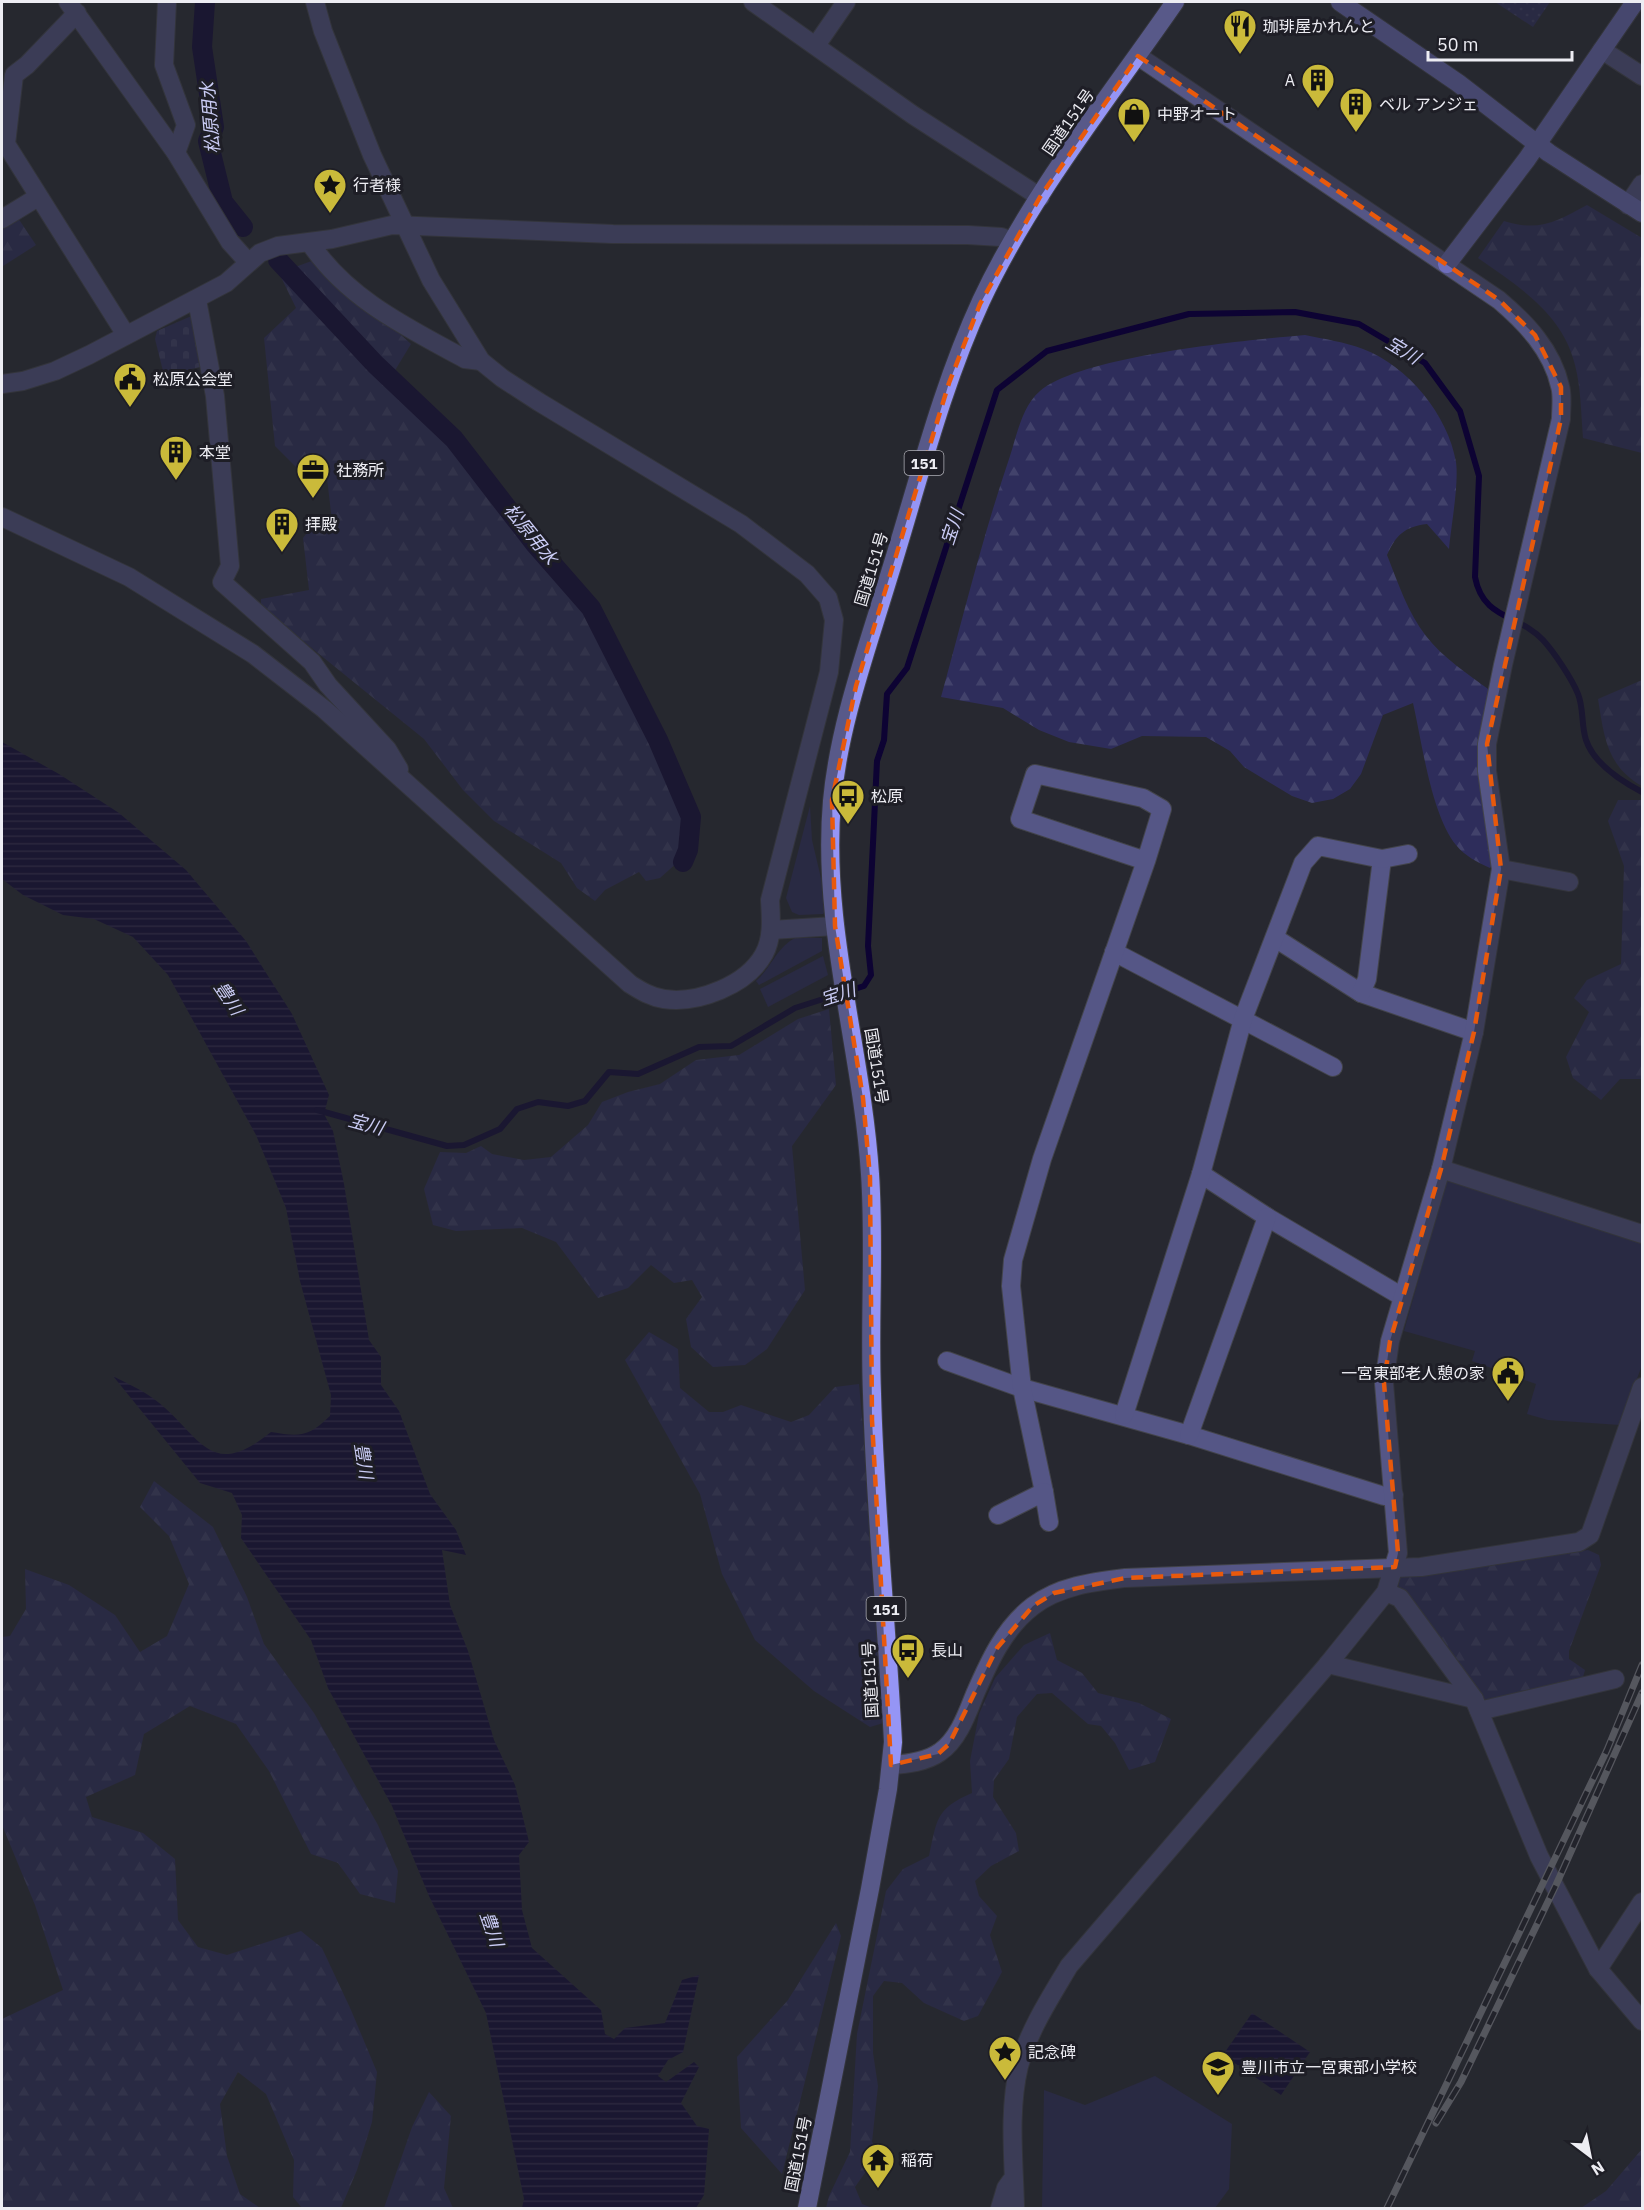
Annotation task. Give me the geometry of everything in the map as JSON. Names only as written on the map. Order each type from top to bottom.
[{"type":"highway","name":"国道151号","points":[[807,2208],[870,1889],[891,1765],[887,1633],[872,1408],[870,1177],[863,1098],[835,927],[831,858],[832,800],[841,743],[856,686],[949,382],[980,304],[1012,241],[1040,197],[1175,2]]},
{"type":"street","points":[[167,2],[164,65],[186,125],[176,153]]},
{"type":"street","points":[[2,518],[129,577],[253,654],[324,709],[630,984],[646,994],[663,999],[687,999],[730,985],[746,976],[765,953],[771,930],[770,900],[829,672],[834,620],[828,598],[807,574],[741,524],[511,384],[481,361],[431,280],[372,155],[323,31],[315,2]]},
{"type":"street","points":[[753,2],[817,44],[913,115],[1040,197]]},
{"type":"street","points":[[817,44],[846,2]]},
{"type":"street","points":[[1340,2],[1458,83],[1537,144],[1635,209],[1642,184]]},
{"type":"street","points":[[1447,264],[1537,144],[1635,2]]},
{"type":"street","points":[[126,335],[6,144],[8,78],[73,7],[176,153],[230,242],[248,262]]},
{"type":"street","points":[[1602,50],[1642,76]]},
{"type":"street","points":[[1015,2208],[1013,2114],[1020,2064],[1041,2014],[1069,1966],[1328,1665],[1386,1592],[1395,1567],[1398,1553],[1384,1383],[1390,1341],[1401,1296],[1441,1169],[1474,1032],[1501,869],[1487,771],[1487,744],[1505,656],[1561,419],[1561,387],[1552,362],[1523,321],[1499,300],[1138,56]]},
{"type":"street","points":[[2,219],[38,196]]},
{"type":"street","points":[[2,384],[23,381],[55,371],[197,300],[226,283],[248,262],[278,246],[310,243],[392,225],[613,234],[968,235],[1001,237],[1012,241]]},
{"type":"street","points":[[310,243],[346,284],[375,308],[465,359],[481,361]]},
{"type":"street","points":[[197,300],[215,396],[230,566],[222,582],[312,662],[328,685],[387,749],[395,760],[402,779]]},
{"type":"street","points":[[1049,1522],[1022,1388],[1011,1286],[1013,1260],[1042,1159],[1146,861],[1162,809],[1143,798],[1035,774],[1020,819],[1146,861]]},
{"type":"street","points":[[1124,1415],[1202,1174],[1243,1019],[1303,863],[1318,846],[1382,859],[1408,854]]},
{"type":"street","points":[[1361,993],[1367,979],[1382,859]]},
{"type":"street","points":[[1501,869],[1569,882]]},
{"type":"street","points":[[771,930],[835,927]]},
{"type":"street","points":[[1275,938],[1361,993],[1474,1032]]},
{"type":"street","points":[[1114,952],[1333,1068]]},
{"type":"street","points":[[1441,1169],[1642,1234]]},
{"type":"street","points":[[1202,1174],[1267,1217],[1401,1296]]},
{"type":"street","points":[[1189,1435],[1267,1217]]},
{"type":"street","points":[[947,1361],[1022,1388],[1124,1415],[1384,1496],[1394,1495]]},
{"type":"street","points":[[891,1765],[909,1764],[938,1754],[949,1744],[963,1721],[997,1648],[1033,1606],[1054,1593],[1086,1583],[1125,1578],[1421,1567],[1579,1542],[1590,1535],[1642,1387]]},
{"type":"street","points":[[998,1515],[1044,1492]]},
{"type":"street","points":[[1386,1592],[1400,1598],[1477,1705],[1539,1856],[1598,1969],[1642,2021]]},
{"type":"street","points":[[1328,1665],[1477,1705],[1615,1679]]},
{"type":"street","points":[[1598,1969],[1642,1902]]},
{"type":"street","points":[[1000,2208],[1006,2188],[1014,2177]]},
{"type":"highlighted area","points":[[1138,56],[1499,300],[1535,335],[1561,387],[1561,419],[1487,744],[1501,869],[1474,1032],[1441,1169],[1390,1341],[1384,1383],[1398,1553],[1395,1567],[1125,1578],[1054,1593],[1033,1606],[997,1648],[949,1744],[938,1754],[891,1765],[872,1420],[870,1177],[863,1098],[835,926],[832,800],[856,686],[949,383],[980,304],[1040,197]]},
{"type":"green space","points":[[1495,2],[1550,2],[1533,27]]},
{"type":"green space","points":[[1587,205],[1642,238],[1642,453],[1583,438],[1577,374],[1569,347],[1560,331],[1537,303],[1478,258],[1504,221],[1527,226],[1547,224]]},
{"type":"green space","points":[[16,215],[36,245],[3,266],[2,224]]},
{"type":"green space","points":[[317,259],[411,344],[394,372],[454,441],[535,547],[590,610],[657,742],[689,818],[686,850],[679,861],[660,878],[646,881],[639,872],[605,890],[595,901],[577,888],[561,863],[494,821],[463,790],[424,739],[261,607],[261,599],[309,590],[303,538],[313,525],[332,521],[327,478],[309,480],[275,446],[264,338],[296,308],[279,273]]},
{"type":"green space","points":[[196,314],[205,366],[164,375],[155,339],[157,331]]},
{"type":"green space","points":[[1305,335],[1363,349],[1395,367],[1410,380],[1435,410],[1452,444],[1456,462],[1456,482],[1449,549],[1427,524],[1412,527],[1402,533],[1387,555],[1409,608],[1426,636],[1448,659],[1491,691],[1495,859],[1490,868],[1463,852],[1447,832],[1428,777],[1413,703],[1383,715],[1361,774],[1350,789],[1333,799],[1312,803],[1292,796],[1244,767],[1230,751],[1206,737],[1142,736],[1111,749],[1069,742],[1039,730],[1003,708],[941,697],[982,546],[1018,430],[1024,413],[1040,391],[1061,379],[1091,368],[1127,359],[1206,346]]},
{"type":"green space","points":[[1642,680],[1642,786],[1630,778],[1614,759],[1605,737],[1598,699]]},
{"type":"green space","points":[[1618,800],[1642,800],[1642,1082],[1641,1079],[1620,1079],[1601,1100],[1573,1078],[1566,1057],[1589,1012],[1574,998],[1587,980],[1621,964],[1624,866],[1608,821]]},
{"type":"green space","points":[[810,806],[812,840],[828,908],[823,914],[799,915],[792,912],[786,898]]},
{"type":"green space","points":[[795,938],[822,938],[822,951],[759,985],[756,981],[783,947]]},
{"type":"green space","points":[[823,956],[828,975],[768,1007],[760,989]]},
{"type":"green space","points":[[829,1009],[836,1085],[792,1146],[805,1290],[767,1349],[745,1365],[713,1367],[691,1347],[686,1319],[702,1297],[692,1280],[674,1283],[651,1265],[628,1288],[598,1298],[556,1242],[522,1228],[456,1231],[433,1225],[424,1189],[440,1152],[466,1153],[481,1146],[492,1154],[524,1160],[551,1157],[588,1125],[602,1102],[628,1092],[660,1084],[696,1060],[739,1055],[798,1019]]},
{"type":"green space","points":[[1447,1179],[1642,1244],[1642,1365],[1620,1425],[1548,1420],[1527,1414],[1536,1384],[1472,1361],[1475,1351],[1404,1331]]},
{"type":"green space","points":[[649,1332],[678,1349],[680,1388],[709,1412],[723,1412],[741,1405],[791,1422],[809,1415],[835,1387],[859,1384],[890,1721],[870,1727],[814,1691],[755,1640],[722,1574],[700,1494],[625,1360]]},
{"type":"green space","points":[[154,1481],[213,1527],[247,1597],[264,1644],[314,1713],[378,1825],[398,1871],[395,1903],[360,1894],[338,1863],[311,1854],[269,1771],[236,1724],[190,1706],[144,1734],[135,1775],[86,1797],[92,1817],[143,1833],[175,1859],[178,1920],[198,1947],[227,1955],[301,1931],[322,1948],[377,2072],[372,2122],[357,2170],[341,2208],[302,2208],[293,2197],[294,2160],[266,2094],[238,2072],[220,2104],[227,2156],[240,2194],[260,2208],[2,2208],[2,2019],[63,1990],[35,1905],[2,1825],[2,1637],[10,1636],[26,1609],[25,1569],[69,1585],[115,1615],[140,1652],[167,1636],[189,1584],[169,1536],[140,1507]]},
{"type":"green space","points":[[1588,1550],[1599,1555],[1601,1565],[1569,1651],[1569,1659],[1585,1670],[1583,1677],[1576,1682],[1489,1701],[1484,1700],[1398,1591],[1399,1577]]},
{"type":"green space","points":[[1050,1633],[1057,1660],[1082,1673],[1098,1693],[1139,1703],[1171,1719],[1155,1762],[1129,1770],[1115,1743],[1101,1726],[1088,1724],[1052,1693],[1037,1694],[1017,1717],[1009,1759],[994,1780],[993,1797],[1016,1833],[1019,1851],[991,1866],[975,1881],[979,1896],[997,1916],[990,1935],[1002,1972],[978,2016],[964,2021],[924,2003],[902,1983],[884,1981],[873,1996],[873,2053],[878,2086],[872,2142],[885,2157],[883,2167],[867,2170],[855,2187],[862,2204],[872,2208],[826,2208],[829,2196],[850,2152],[857,2034],[886,1891],[903,1869],[929,1856],[936,1824],[944,1810],[972,1793],[970,1761],[979,1714],[995,1678],[1024,1645]]},
{"type":"green space","points":[[836,1923],[841,1936],[782,2174],[741,2128],[737,2057],[788,2000]]},
{"type":"green space","points":[[1155,2076],[1232,2124],[1229,2189],[1215,2208],[1042,2208],[1044,2090],[1085,2105]]},
{"type":"green space","points":[[429,2092],[451,2116],[444,2188],[453,2208],[384,2208],[412,2127]]},
{"type":"green space","points":[[1642,2149],[1642,2208],[1581,2208],[1606,2191]]},
{"type":"water","name":"豊川","points":[[2,742],[59,774],[119,813],[186,870],[246,941],[292,1014],[329,1095],[324,1114],[333,1131],[344,1184],[369,1340],[381,1357],[381,1385],[399,1411],[430,1494],[456,1530],[466,1555],[442,1550],[450,1605],[468,1651],[494,1740],[515,1785],[529,1842],[519,1855],[522,1910],[532,1948],[601,2010],[605,2034],[614,2039],[625,2028],[665,2023],[682,1980],[699,1975],[683,2052],[668,2060],[658,2076],[666,2082],[694,2062],[699,2067],[681,2103],[697,2126],[709,2129],[704,2195],[696,2208],[522,2208],[524,2199],[486,2013],[429,1896],[392,1806],[328,1688],[311,1640],[241,1538],[242,1515],[232,1493],[200,1483],[113,1376],[154,1399],[207,1448],[219,1453],[233,1453],[250,1447],[271,1432],[297,1435],[309,1432],[330,1416],[331,1395],[300,1281],[286,1208],[256,1135],[168,975],[133,937],[94,919],[63,915],[23,895],[2,879]]},
{"type":"water","points":[[1252,2013],[1310,2052],[1281,2095],[1223,2055]]},
{"type":"waterway","name":"松原用水","points":[[205,2],[202,47],[214,127],[208,141],[223,202],[243,227]]},
{"type":"waterway","name":"松原用水","points":[[278,260],[375,364],[454,439],[535,544],[591,608],[658,740],[691,817],[688,850],[683,862]]},
{"type":"waterway","name":"宝川","points":[[317,1110],[447,1146],[464,1145],[500,1129],[517,1109],[538,1102],[568,1106],[585,1101],[609,1072],[638,1074],[699,1047],[731,1046],[795,1008],[864,986],[871,975],[868,946],[877,761],[884,740],[887,694],[907,668],[997,390],[1047,351],[1189,314],[1295,312],[1359,324],[1425,363],[1460,411],[1479,476],[1475,577],[1479,591],[1494,609],[1523,625],[1543,640],[1567,673],[1578,694],[1584,734],[1595,757],[1609,771],[1642,792]]},
{"type":"railway","points":[[1387,2208],[1607,1750],[1642,1665]]},
{"type":"railway","points":[[1436,2123],[1461,2082],[1556,1885],[1642,1693]]},
{"type":"place","name":"珈琲屋かれんと","points":[[1240,55]]},
{"type":"place","name":"A","points":[[1318,109]]},
{"type":"place","name":"ベル アンジェ","points":[[1356,133]]},
{"type":"place","name":"中野オート","points":[[1134,143]]},
{"type":"place","name":"行者様","points":[[330,214]]},
{"type":"place","name":"松原公会堂","points":[[130,408]]},
{"type":"place","name":"本堂","points":[[176,481]]},
{"type":"place","name":"社務所","points":[[313,499]]},
{"type":"place","name":"拝殿","points":[[282,553]]},
{"type":"place","name":"松原","points":[[848,825]]},
{"type":"place","name":"一宮東部老人憩の家","points":[[1508,1402]]},
{"type":"place","name":"長山","points":[[908,1679]]},
{"type":"place","name":"記念碑","points":[[1005,2081]]},
{"type":"place","name":"豊川市立一宮東部小学校","points":[[1218,2096]]},
{"type":"place","name":"稲荷","points":[[878,2189]]}]
